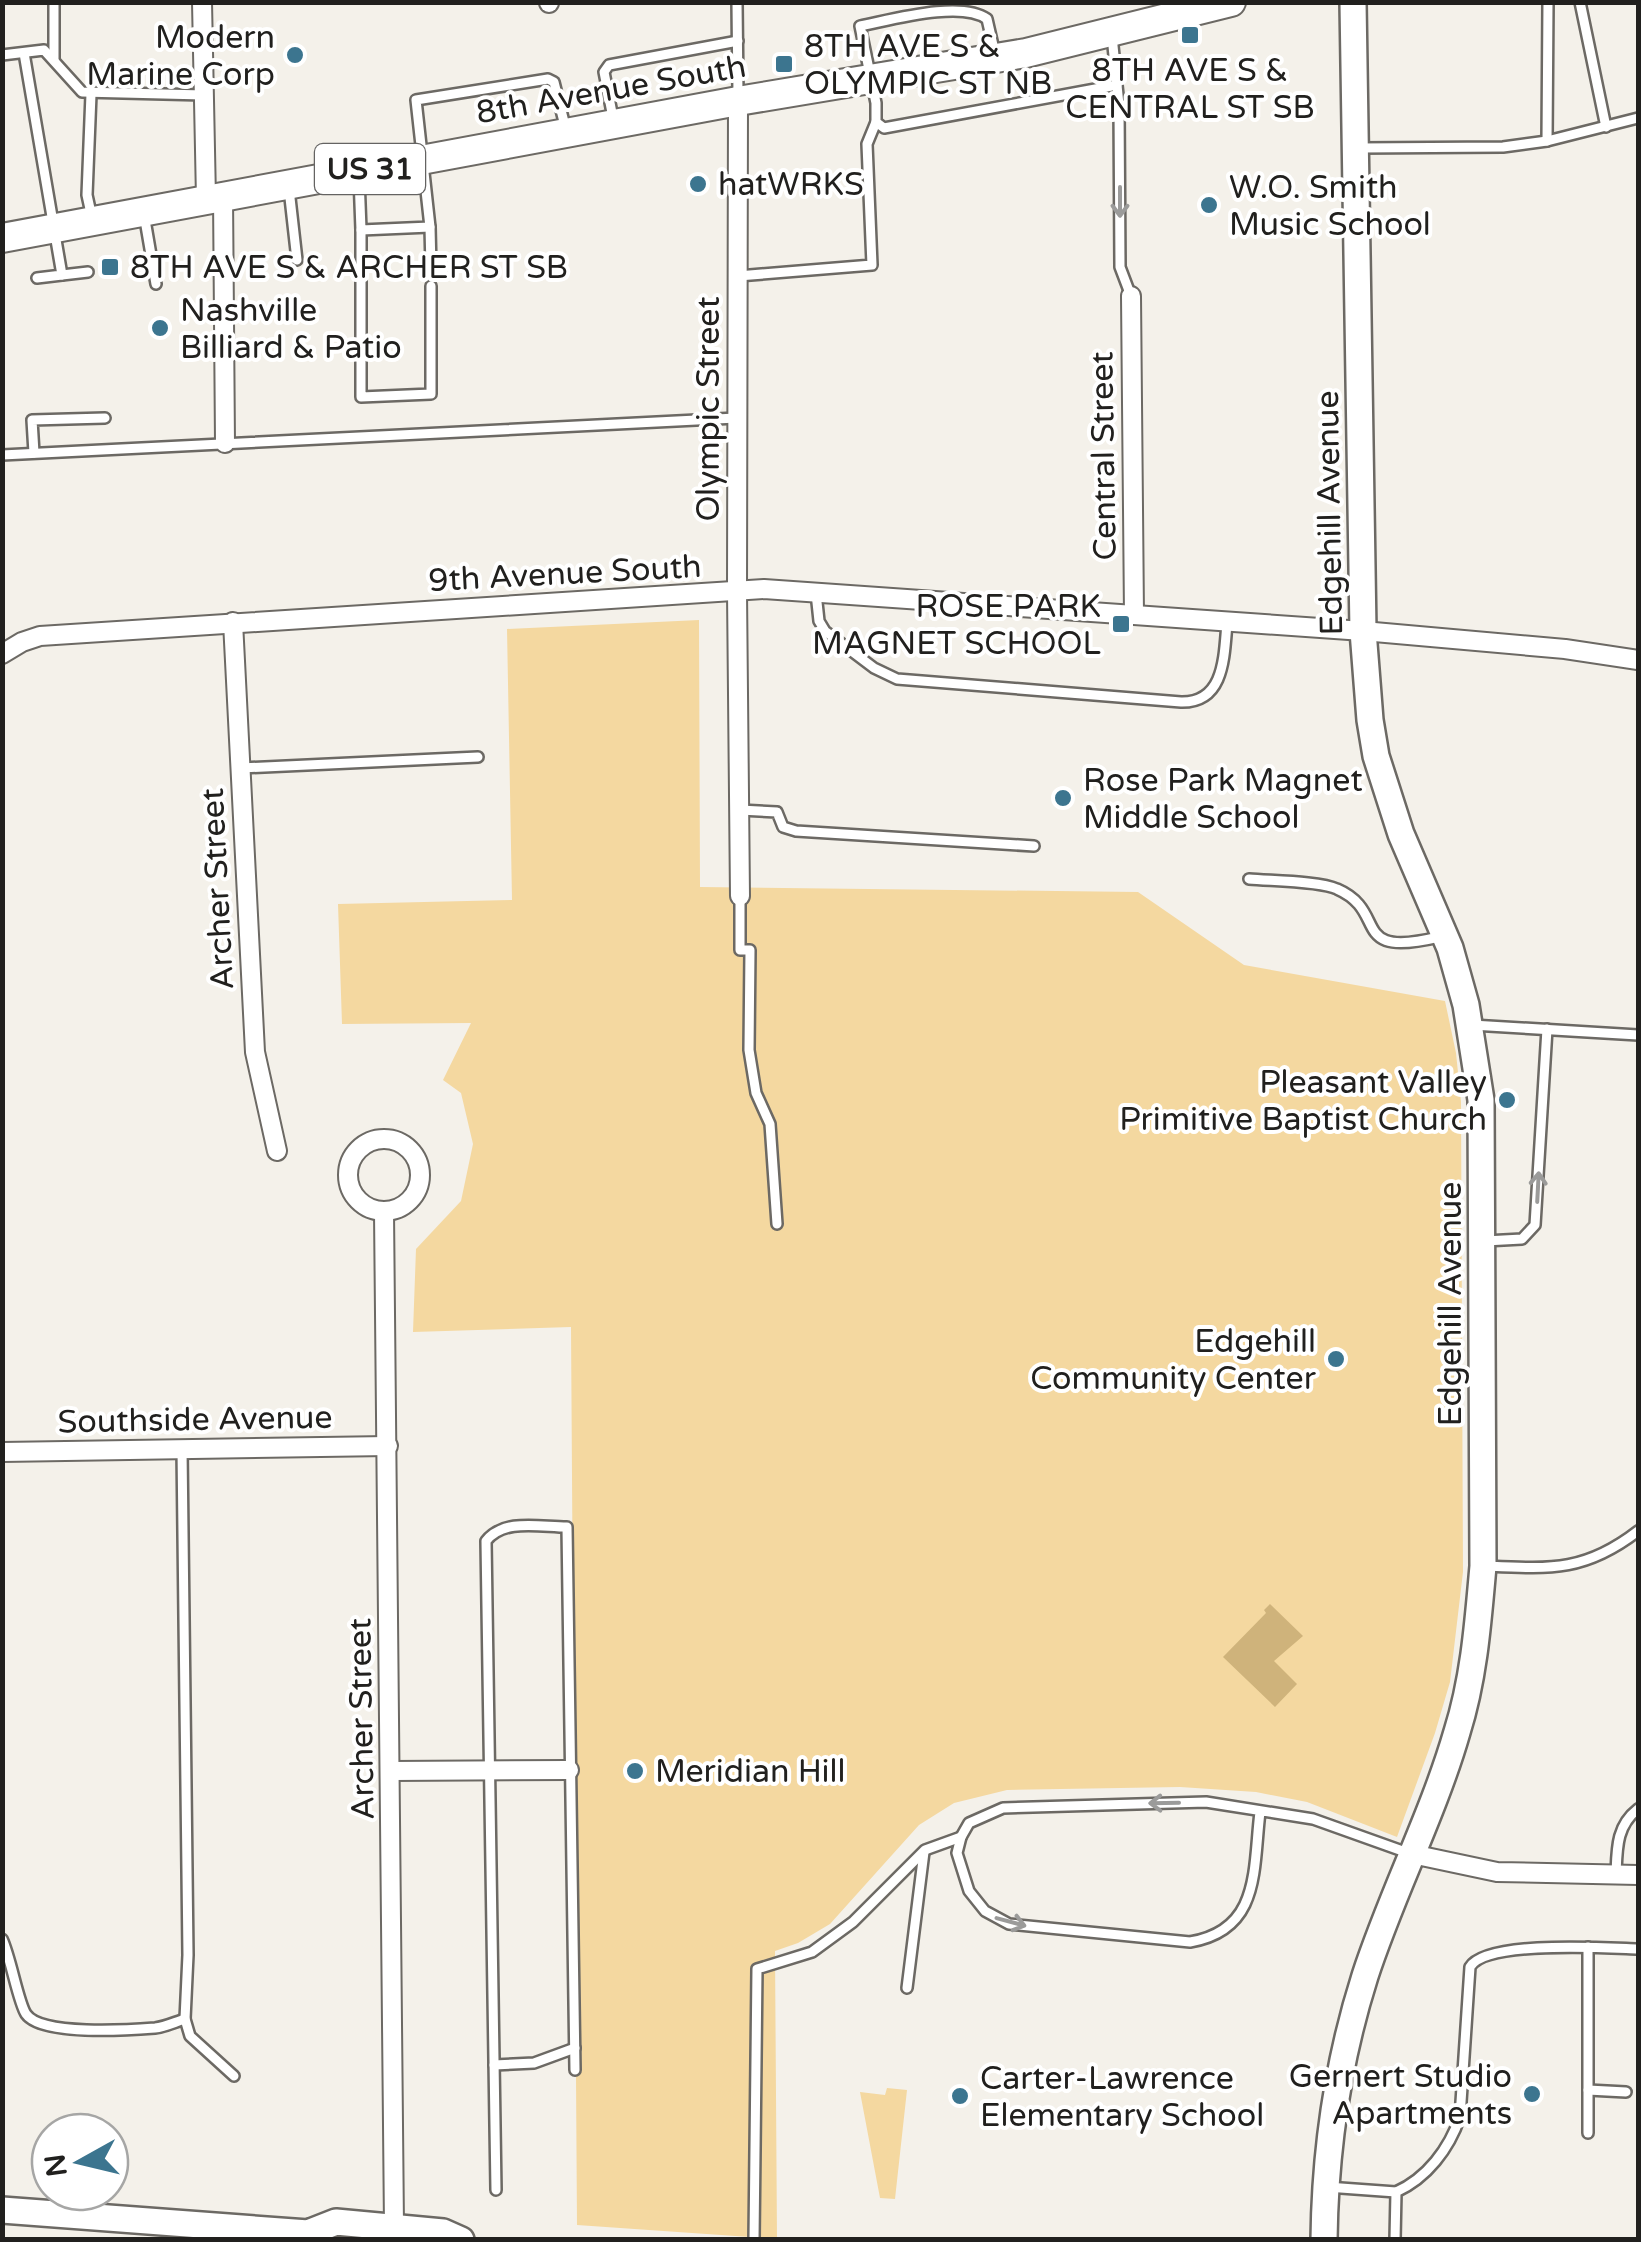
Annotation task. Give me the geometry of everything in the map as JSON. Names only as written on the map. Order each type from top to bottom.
[{"type":"main road","name":"8th Avenue South","points":[[2,238],[996,57],[1231,2]]},
{"type":"street","points":[[202,2],[225,443]]},
{"type":"street","name":"Edgehill Avenue","points":[[1324,2240],[1325,2187],[1336,2102],[1357,2005],[1380,1932],[1457,1734],[1477,1643],[1483,1566],[1481,1100],[1470,1025],[1445,935],[1401,834],[1376,756],[1370,720],[1363,631],[1353,2]]},
{"type":"street","name":"Olympic Street","points":[[738,101],[740,896]]},
{"type":"street","name":"Central Street","points":[[1131,296],[1134,615]]},
{"type":"street","name":"9th Avenue South","points":[[2,654],[40,636],[764,588],[1363,631],[1566,649],[1638,660]]},
{"type":"street","name":"Archer Street","points":[[233,622],[256,1052],[277,1151]]},
{"type":"street","points":[[384,1138],[410,1149],[418,1161],[420,1175],[418,1189],[410,1201],[384,1212],[358,1201],[350,1189],[348,1175],[350,1161],[358,1149],[384,1138]]},
{"type":"street","name":"Archer Street","points":[[384,1212],[394,2226]]},
{"type":"street","name":"Southside Avenue","points":[[2,1452],[388,1446]]},
{"type":"street","points":[[392,1772],[569,1770]]},
{"type":"street","points":[[1412,1854],[1498,1872],[1638,1876]]},
{"type":"street","points":[[2,2210],[312,2236],[336,2222],[444,2232],[461,2240]]},
{"type":"lane","points":[[54,2],[54,60]]},
{"type":"lane","points":[[737,2],[738,101]]},
{"type":"lane","points":[[1547,141],[1548,2]]},
{"type":"lane","points":[[1580,2],[1606,127]]},
{"type":"lane","points":[[738,276],[872,265],[867,144],[876,122],[860,26],[937,11],[983,14],[996,57]]},
{"type":"lane","points":[[1111,32],[1119,105],[1120,267],[1131,296]]},
{"type":"lane","points":[[614,124],[604,72],[609,64],[738,41]]},
{"type":"lane","points":[[2,55],[44,50],[82,92],[91,94],[204,94]]},
{"type":"lane","points":[[24,52],[62,275]]},
{"type":"lane","points":[[431,268],[425,159],[416,100],[548,79],[554,82],[566,133]]},
{"type":"lane","points":[[876,122],[884,128],[1117,85]]},
{"type":"lane","points":[[91,94],[87,195],[92,221]]},
{"type":"lane","points":[[1354,148],[1502,147],[1547,141],[1638,118]]},
{"type":"lane","points":[[358,171],[362,230],[361,396],[432,394],[432,286]]},
{"type":"lane","points":[[288,184],[297,260]]},
{"type":"lane","points":[[144,211],[156,284]]},
{"type":"lane","points":[[362,230],[430,226]]},
{"type":"lane","points":[[37,278],[88,272]]},
{"type":"lane","points":[[34,453],[32,420],[105,418]]},
{"type":"lane","points":[[2,455],[739,418]]},
{"type":"lane","points":[[816,590],[819,621],[825,632],[890,677],[1181,702],[1200,699],[1216,685],[1227,623]]},
{"type":"lane","points":[[240,768],[478,757]]},
{"type":"lane","points":[[740,810],[777,812],[783,827],[796,832],[1034,846]]},
{"type":"lane","points":[[1249,879],[1332,886],[1359,908],[1378,939],[1387,942],[1417,942],[1445,935]]},
{"type":"lane","points":[[740,896],[740,950],[750,950],[749,1050],[756,1093],[770,1124],[776,1224]]},
{"type":"lane","points":[[1470,1025],[1638,1035]]},
{"type":"lane","points":[[1482,1242],[1522,1238],[1536,1224],[1547,1029]]},
{"type":"lane","points":[[182,1449],[188,1956],[185,2019],[190,2036],[234,2076]]},
{"type":"lane","points":[[496,2190],[486,1540],[495,1529],[505,1526],[567,1527],[575,2070]]},
{"type":"lane","points":[[1483,1566],[1540,1568],[1583,1562],[1607,1554],[1638,1531]]},
{"type":"lane","points":[[1260,1812],[1248,1903],[1226,1931],[1190,1942],[996,1920],[964,1881],[958,1853],[969,1824],[979,1816],[1015,1806],[1206,1802],[1312,1819],[1412,1854]]},
{"type":"lane","points":[[1616,1875],[1618,1838],[1628,1818],[1638,1809]]},
{"type":"lane","points":[[754,2240],[758,1969],[812,1952],[853,1922],[925,1850],[961,1837]]},
{"type":"lane","points":[[906,1988],[925,1850]]},
{"type":"lane","points":[[2,1939],[12,1958],[26,2013],[39,2024],[60,2028],[159,2028],[185,2019]]},
{"type":"lane","points":[[1588,1948],[1588,2133]]},
{"type":"lane","points":[[1325,2187],[1396,2192],[1431,2167],[1454,2132],[1460,2117],[1473,1960],[1510,1950],[1638,1949]]},
{"type":"lane","points":[[494,2064],[534,2063],[574,2048]]},
{"type":"lane","points":[[1588,2090],[1626,2092]]},
{"type":"lane","points":[[1395,2240],[1396,2192]]},
{"type":"shaded area","points":[[699,620],[700,887],[1138,892],[1244,965],[1445,1001],[1461,1102],[1463,1572],[1450,1682],[1397,1837],[1307,1802],[1256,1792],[1180,1787],[1007,1790],[954,1803],[919,1825],[830,1924],[775,1951],[777,2239],[577,2225],[571,1327],[413,1332],[416,1249],[461,1201],[473,1144],[461,1093],[443,1080],[471,1023],[342,1024],[338,904],[512,900],[507,629]]},
{"type":"shaded area","points":[[1270,1604],[1303,1636],[1274,1661],[1297,1684],[1275,1707],[1223,1657]]},
{"type":"shaded area","points":[[887,2088],[907,2090],[895,2199],[880,2198],[860,2092],[885,2095]]},
{"type":"place","name":"8TH AVE S & CENTRAL ST SB","points":[[1190,35]]},
{"type":"place","name":"Modern Marine Corp","points":[[295,55]]},
{"type":"place","name":"8TH AVE S & OLYMPIC ST NB","points":[[784,64]]},
{"type":"place","name":"hatWRKS","points":[[698,184]]},
{"type":"place","name":"W.O. Smith Music School","points":[[1209,205]]},
{"type":"place","name":"8TH AVE S & ARCHER ST SB","points":[[110,267]]},
{"type":"place","name":"Nashville Billiard & Patio","points":[[160,328]]},
{"type":"place","name":"ROSE PARK MAGNET SCHOOL","points":[[1121,624]]},
{"type":"place","name":"Rose Park Magnet Middle School","points":[[1063,798]]},
{"type":"place","name":"Pleasant Valley Primitive Baptist Church","points":[[1507,1100]]},
{"type":"place","name":"Edgehill Community Center","points":[[1336,1359]]},
{"type":"place","name":"Meridian Hill","points":[[635,1771]]},
{"type":"place","name":"Gernert Studio Apartments","points":[[1532,2094]]},
{"type":"place","name":"Carter-Lawrence Elementary School","points":[[960,2096]]}]
